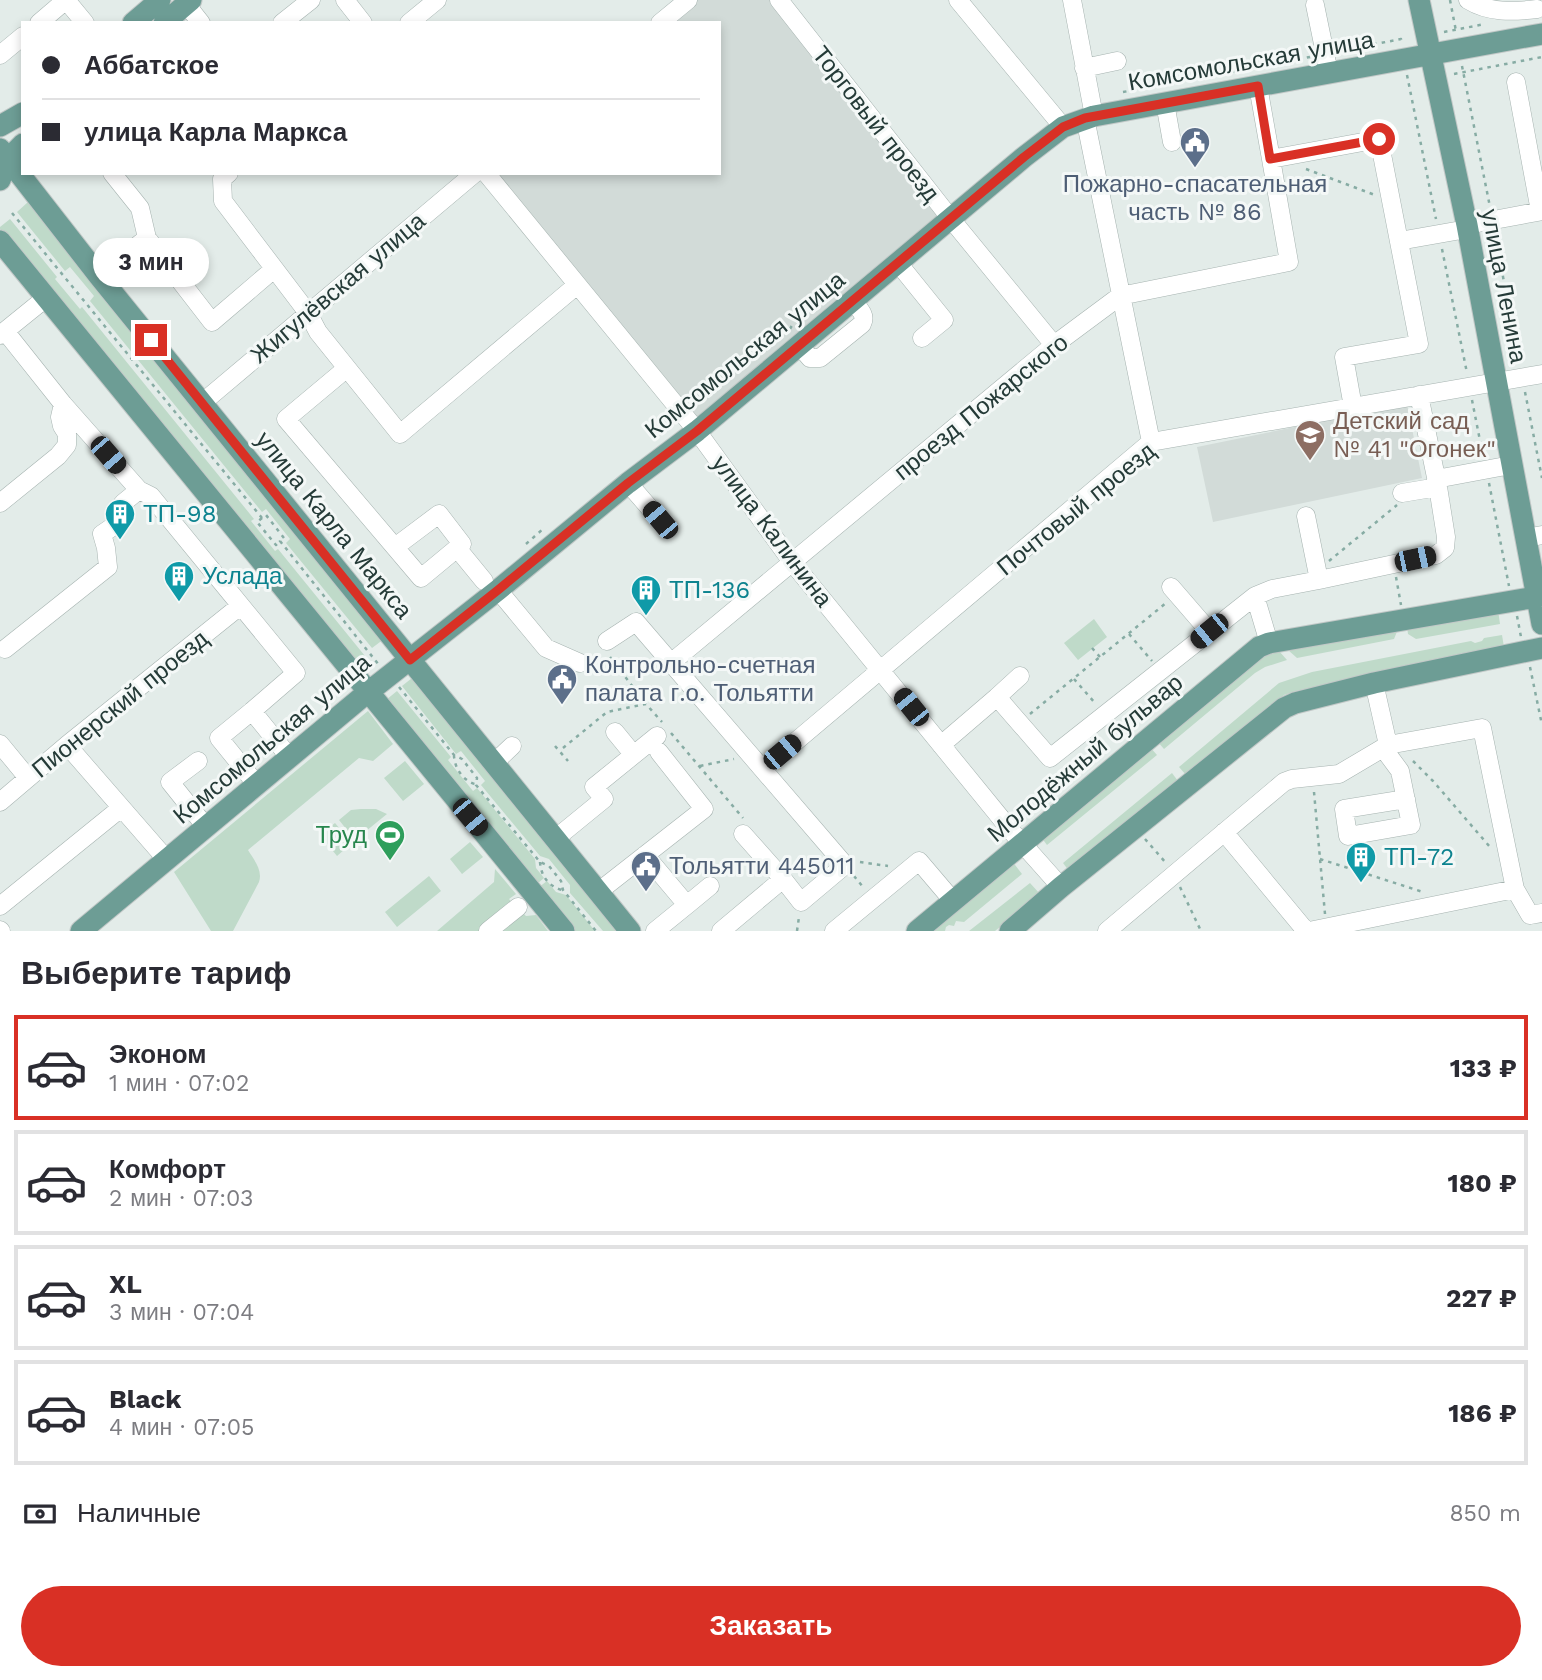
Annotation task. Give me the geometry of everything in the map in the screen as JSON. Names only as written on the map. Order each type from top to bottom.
[{"type":"main road","points":[[135,21],[160,0]]},
{"type":"main road","name":"улица Ленина","points":[[1419,0],[1467,227],[1511,466],[1534,537],[1542,624]]},
{"type":"main road","points":[[166,21],[188,2]]},
{"type":"main road","name":"Комсомольская улица","points":[[81,931],[410,660],[491,585],[697,431],[1063,127],[1089,117],[1542,34]]},
{"type":"main road","points":[[0,126],[21,114]]},
{"type":"main road","points":[[0,180],[8,153]]},
{"type":"main road","name":"улица Карла Маркса","points":[[8,153],[21,171]]},
{"type":"main road","name":"улица Карла Маркса","points":[[24,175],[99,276],[630,931]]},
{"type":"main road","points":[[0,241],[564,931]]},
{"type":"main road","name":"Молодёжный бульвар","points":[[917,931],[1259,647],[1269,643],[1540,596]]},
{"type":"main road","points":[[1010,931],[1061,887],[1284,708],[1295,702],[1533,650]]},
{"type":"street","points":[[41,21],[66,0],[83,21]]},
{"type":"street","points":[[285,21],[311,0]]},
{"type":"street","points":[[345,0],[361,21]]},
{"type":"street","points":[[411,21],[437,0]]},
{"type":"street","points":[[662,21],[688,0]]},
{"type":"street","points":[[958,0],[1063,127]]},
{"type":"street","points":[[1072,0],[1120,296],[1151,442]]},
{"type":"street","points":[[1468,0],[1483,8],[1513,12],[1539,7],[1542,34]]},
{"type":"street","name":"Торговый проезд","points":[[783,1],[951,219],[1054,345]]},
{"type":"street","points":[[188,2],[200,21]]},
{"type":"street","points":[[1315,5],[1329,73]]},
{"type":"street","points":[[0,55],[21,38]]},
{"type":"street","points":[[1084,68],[1117,61]]},
{"type":"street","points":[[1399,241],[1541,211],[1516,82]]},
{"type":"street","points":[[1258,86],[1270,159],[1379,139],[1419,344],[1344,357],[1353,407]]},
{"type":"street","points":[[1165,103],[1172,142]]},
{"type":"street","name":"проезд Пожарского","points":[[671,662],[1054,345],[1120,296],[1289,262],[1270,159]]},
{"type":"street","points":[[114,175],[140,208],[147,239],[212,321],[274,269]]},
{"type":"street","name":"Жигулёвская улица","points":[[202,403],[473,175]]},
{"type":"street","name":"улица Калинина","points":[[487,175],[697,431],[792,562],[1061,887]]},
{"type":"street","points":[[225,176],[223,201],[308,313],[318,332],[400,434],[577,285]]},
{"type":"street","points":[[99,276],[147,239]]},
{"type":"street","points":[[898,263],[944,320],[922,338]]},
{"type":"street","points":[[47,297],[3,333],[139,490],[151,496],[296,673],[219,738],[257,785]]},
{"type":"street","points":[[347,368],[286,419],[421,578],[462,544],[439,514],[395,547]]},
{"type":"street","name":"Почтовый проезд","points":[[757,762],[881,670],[1151,442],[1542,374]]},
{"type":"street","points":[[997,697],[1050,758],[1255,596],[1321,573],[1393,564],[1436,555],[1445,548],[1446,537],[1419,395]]},
{"type":"street","points":[[0,503],[58,456],[67,445],[67,434],[60,416],[63,404]]},
{"type":"street","points":[[1408,493],[1486,470],[1511,466]]},
{"type":"street","points":[[628,483],[660,520]]},
{"type":"street","points":[[5,649],[108,567],[103,534],[121,521],[123,503],[139,490]]},
{"type":"street","points":[[1306,516],[1321,573]]},
{"type":"street","points":[[457,548],[542,645],[580,663]]},
{"type":"street","points":[[1174,591],[1209,631]]},
{"type":"street","points":[[1255,596],[1269,643]]},
{"type":"street","name":"Пионерский проезд","points":[[0,802],[240,606]]},
{"type":"street","points":[[608,648],[636,622],[843,862],[801,902],[743,835]]},
{"type":"street","points":[[941,745],[1020,676]]},
{"type":"street","points":[[1374,683],[1389,746],[1400,771],[1406,799]]},
{"type":"street","points":[[252,711],[290,758]]},
{"type":"street","points":[[1107,931],[1284,782],[1339,774],[1389,746],[1482,728],[1515,889],[1534,920]]},
{"type":"street","points":[[615,732],[633,754]]},
{"type":"street","points":[[0,744],[28,778]]},
{"type":"street","points":[[555,839],[604,799],[594,787],[633,754],[658,744],[704,809],[598,891]]},
{"type":"street","points":[[68,745],[167,860]]},
{"type":"street","points":[[494,763],[512,746]]},
{"type":"street","points":[[198,761],[170,782],[206,827]]},
{"type":"street","points":[[0,906],[121,808]]},
{"type":"street","points":[[1224,832],[1314,930],[1515,889]]},
{"type":"street","points":[[645,855],[687,905]]},
{"type":"street","points":[[834,931],[919,861],[953,901]]},
{"type":"street","points":[[721,931],[783,879]]},
{"type":"street","points":[[655,931],[710,886]]},
{"type":"street","points":[[488,931],[518,907]]},
{"type":"path","points":[[1450,0],[1456,34]]},
{"type":"path","points":[[1454,74],[1542,57]]},
{"type":"path","points":[[1462,65],[1542,478]]},
{"type":"path","points":[[1407,75],[1510,591],[1533,650],[1529,662],[1542,725]]},
{"type":"path","points":[[1408,83],[1419,81]]},
{"type":"path","points":[[1303,168],[1391,201]]},
{"type":"path","points":[[12,213],[262,518]]},
{"type":"path","points":[[1321,573],[1408,493]]},
{"type":"path","points":[[265,515],[284,538],[276,545],[257,522],[262,518],[265,515]]},
{"type":"path","points":[[280,541],[379,664]]},
{"type":"path","points":[[1393,564],[1402,612]]},
{"type":"path","points":[[1020,723],[1129,634],[1174,591]]},
{"type":"path","points":[[1129,634],[1160,670]]},
{"type":"path","points":[[608,648],[646,704]]},
{"type":"path","points":[[1093,649],[1100,657]]},
{"type":"path","points":[[1074,679],[1105,714]]},
{"type":"path","points":[[397,684],[454,755],[462,759],[477,778],[476,785]]},
{"type":"path","points":[[1081,733],[1103,761]]},
{"type":"path","points":[[555,746],[568,761]]},
{"type":"path","points":[[1389,746],[1433,781],[1494,850]]},
{"type":"path","points":[[454,755],[454,764],[468,782],[476,785],[540,862],[549,866],[561,881],[563,890],[596,931]]},
{"type":"path","points":[[700,766],[757,762]]},
{"type":"path","points":[[1313,778],[1320,859],[1314,930]]},
{"type":"path","points":[[1140,833],[1175,875],[1201,931]]},
{"type":"path","points":[[1320,859],[1426,893]]},
{"type":"path","points":[[540,862],[541,873],[553,887],[563,890]]},
{"type":"path","points":[[843,862],[909,870]]},
{"type":"path","points":[[843,862],[873,899]]},
{"type":"shaded area","points":[[693,0],[774,0],[947,217],[697,425],[492,175],[721,175],[721,21],[667,21]]},
{"type":"shaded area","name":"Детский сад № 41 \"Огонек\"","points":[[1407,404],[1422,478],[1213,522],[1197,447]]},
{"type":"green space","points":[[28,202],[384,639],[372,648],[286,543],[290,539],[266,509],[262,512],[90,301],[94,296],[70,267],[65,271],[17,212]]},
{"type":"green space","points":[[10,219],[57,277],[55,279],[80,309],[82,307],[254,519],[251,521],[275,551],[278,549],[365,656],[354,664],[0,229]]},
{"type":"green space","points":[[1498,610],[1500,624],[1416,639],[1408,634],[1407,627]]},
{"type":"green space","points":[[1094,619],[1107,637],[1078,660],[1064,643]]},
{"type":"green space","points":[[1398,629],[1394,639],[1297,658],[1288,650]]},
{"type":"green space","points":[[1502,635],[1504,647],[1284,695],[1186,775],[1179,767],[1279,683],[1312,672],[1471,641],[1475,643],[1484,638]]},
{"type":"green space","points":[[1279,651],[1287,660],[1255,673],[1164,749],[1157,741],[1259,659]]},
{"type":"green space","points":[[412,678],[618,931],[603,931],[570,893],[570,885],[549,859],[540,856],[481,785],[485,781],[461,751],[456,754],[402,686]]},
{"type":"green space","points":[[397,691],[451,757],[448,760],[473,791],[477,788],[535,859],[536,868],[544,878],[537,884],[386,700]]},
{"type":"green space","points":[[368,711],[393,744],[373,761],[359,758],[248,850],[259,869],[259,882],[233,931],[211,931],[174,872]]},
{"type":"green space","points":[[1150,747],[1157,755],[1047,845],[1041,837]]},
{"type":"green space","points":[[405,761],[424,784],[403,801],[384,778]]},
{"type":"green space","points":[[1172,773],[1178,781],[1069,871],[1063,863]]},
{"type":"green space","points":[[376,809],[387,814],[355,840],[339,820],[351,810]]},
{"type":"green space","points":[[335,823],[352,843],[337,856],[320,835]]},
{"type":"green space","points":[[470,842],[483,857],[462,874],[450,859]]},
{"type":"green space","points":[[1012,861],[1022,874],[964,922],[956,921],[954,926],[949,925],[945,931],[928,931]]},
{"type":"green space","points":[[495,869],[516,894],[509,899],[514,905],[483,931],[437,931],[494,882]]},
{"type":"green space","points":[[429,876],[441,891],[397,927],[385,912]]},
{"type":"green space","points":[[547,881],[556,892],[566,895],[595,931],[575,931],[539,887]]},
{"type":"green space","points":[[1030,883],[1040,894],[995,931],[969,931]]},
{"type":"green space","points":[[520,910],[526,916],[536,915],[548,931],[494,931]]},
{"type":"place","name":"Пожарно-спасательная часть № 86","points":[[1195,169]]},
{"type":"place","name":"Детский сад № 41 \"Огонек\"","points":[[1310,462]]},
{"type":"place","name":"ТП-98","points":[[120,541]]},
{"type":"place","name":"Услада","points":[[179,603]]},
{"type":"place","name":"ТП-136","points":[[646,617]]},
{"type":"place","name":"Контрольно-счетная палата г.о. Тольятти","points":[[562,706]]},
{"type":"place","name":"Труд","points":[[390,862]]},
{"type":"place","name":"ТП-72","points":[[1361,884]]},
{"type":"place","name":"Тольятти 445011","points":[[646,893]]},
{"type":"route","points":[[151,340],[410,660],[628,483],[697,431],[1063,127],[1094,116],[1258,86],[1270,159],[1379,139]]}]
